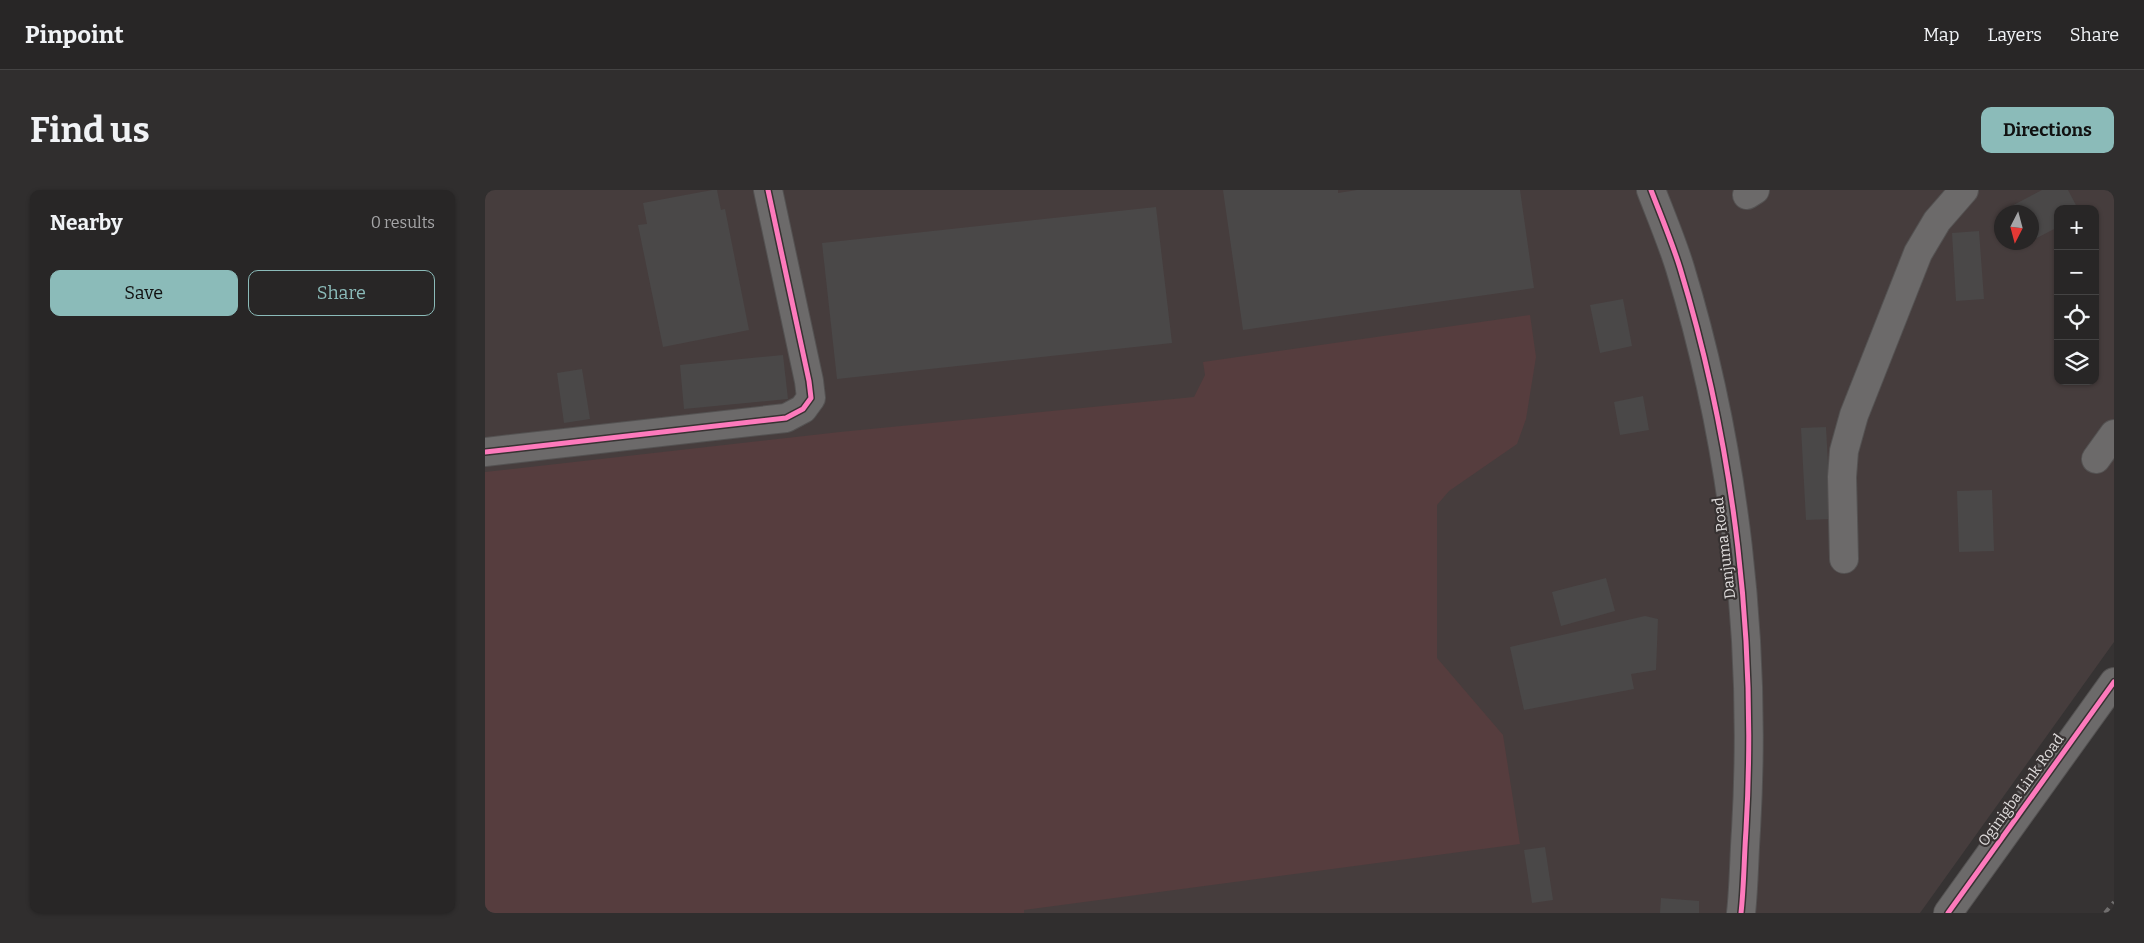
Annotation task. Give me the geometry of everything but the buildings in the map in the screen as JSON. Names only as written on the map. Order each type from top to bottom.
[{"type":"street","points":[[485,452],[786,418],[803,409],[811,398],[809,381],[768,190]]},
{"type":"street","name":"Danjuma Road","points":[[1651,190],[1680,267],[1713,393],[1737,534],[1749,672],[1749,782],[1741,913]]},
{"type":"street","points":[[1845,559],[1844,451],[1854,415],[1918,253],[1937,221],[1965,190]]},
{"type":"street","points":[[2097,459],[2114,434]]},
{"type":"street","name":"Oginigba Link Road","points":[[1948,913],[2114,682]]},
{"type":"shaded area","points":[[485,190],[2114,190],[2114,642],[1920,913],[485,913]]},
{"type":"shaded area","points":[[1530,315],[1536,357],[1526,419],[1517,444],[1449,491],[1437,505],[1437,658],[1503,735],[1520,844],[1024,910],[1024,913],[485,913],[485,472],[840,432],[1194,397],[1205,375],[1203,362]]},
{"type":"railway","points":[[2105,913],[2114,902]]},
{"type":"cycle path","points":[[485,452],[786,418],[803,409],[811,398],[809,381],[768,190]]},
{"type":"cycle path","points":[[1651,190],[1677,258],[1699,336],[1715,406],[1738,546],[1748,688],[1749,759],[1741,913]]},
{"type":"cycle path","points":[[1948,913],[2114,682]]}]
